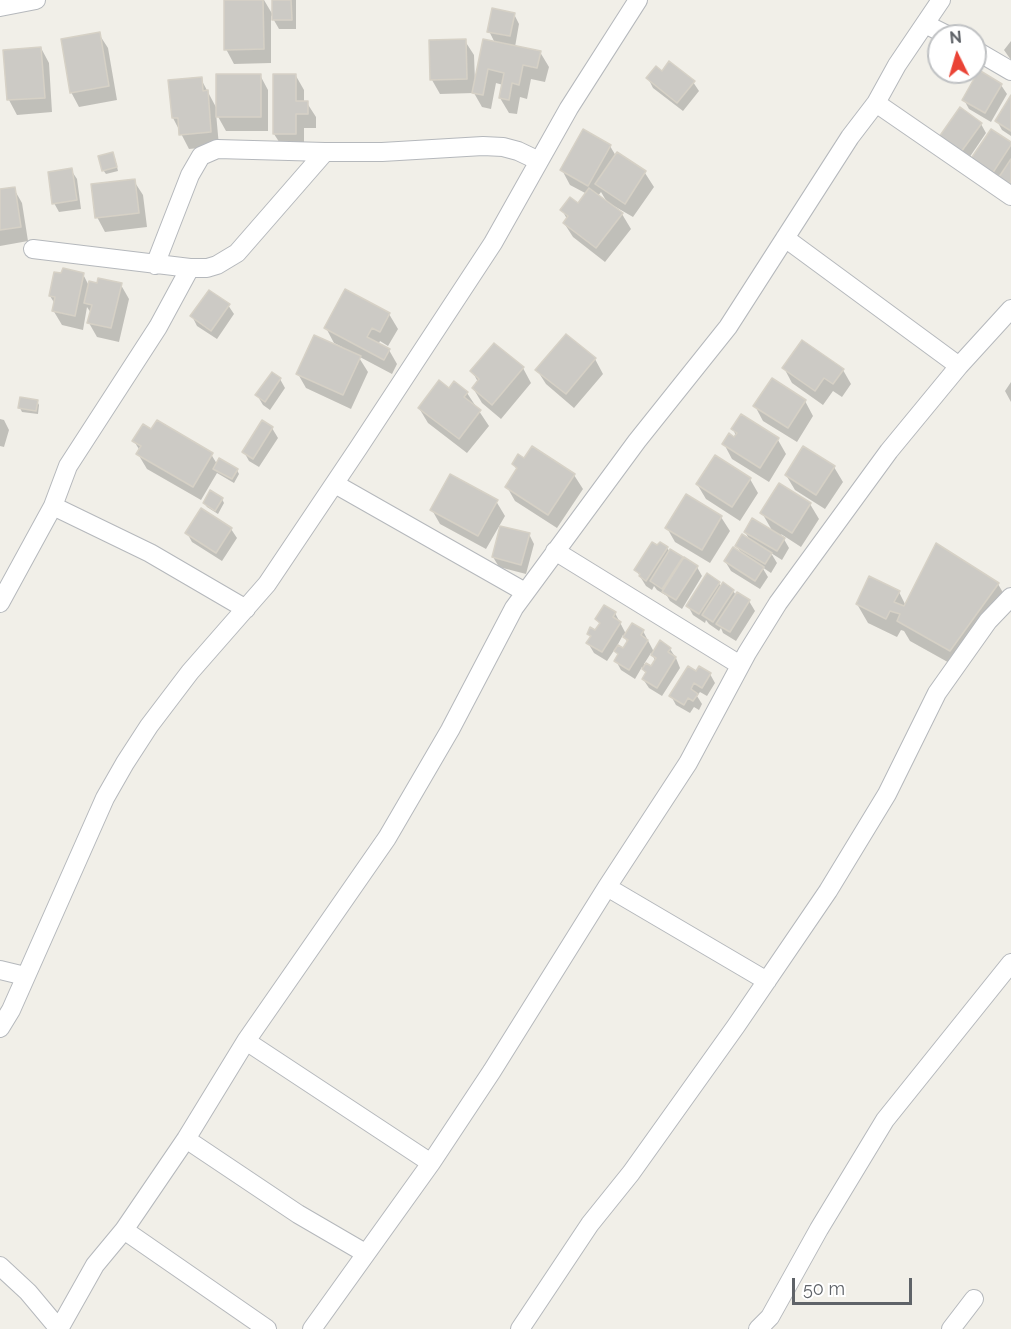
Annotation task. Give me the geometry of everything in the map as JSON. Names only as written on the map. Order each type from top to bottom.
[{"type":"street","points":[[0,7],[36,0]]},
{"type":"street","points":[[0,1028],[11,1010],[105,798],[125,763],[182,681],[267,584],[335,484],[493,243],[569,108],[638,0]]},
{"type":"street","points":[[0,1266],[28,1292],[59,1329],[95,1265],[124,1230],[186,1138],[246,1041],[387,838],[437,754],[514,608],[637,441],[728,327],[941,0]]},
{"type":"street","points":[[987,57],[1011,71]]},
{"type":"street","points":[[876,103],[1011,196]]},
{"type":"street","points":[[155,264],[190,175],[201,156],[217,149],[325,153],[483,146],[503,147],[518,151],[539,161]]},
{"type":"street","points":[[33,249],[190,268],[207,268],[217,265],[237,252],[325,153]]},
{"type":"street","points":[[785,238],[959,366]]},
{"type":"street","points":[[0,603],[53,506],[68,466],[158,327],[190,268]]},
{"type":"street","points":[[312,1329],[431,1163],[499,1061],[607,887],[688,763],[740,665],[778,603],[846,508],[959,366],[1011,309]]},
{"type":"street","points":[[335,484],[525,592]]},
{"type":"street","points":[[53,506],[150,553],[246,609]]},
{"type":"street","points":[[555,552],[740,665]]},
{"type":"street","points":[[520,1329],[590,1224],[644,1154],[828,891],[874,816],[937,693],[988,621],[1011,597]]},
{"type":"street","points":[[607,887],[767,981]]},
{"type":"street","points":[[758,1329],[770,1317],[819,1229],[885,1120],[1011,963]]},
{"type":"street","points":[[0,970],[25,976]]},
{"type":"street","points":[[246,1041],[431,1163]]},
{"type":"street","points":[[186,1138],[298,1214],[365,1253]]},
{"type":"street","points":[[124,1230],[267,1329]]},
{"type":"street","points":[[951,1329],[974,1299]]},
{"type":"building","points":[[224,0],[263,0],[264,49],[224,50]]},
{"type":"building","points":[[272,0],[291,0],[292,20],[272,20]]},
{"type":"building","points":[[492,8],[515,13],[510,36],[487,32]]},
{"type":"building","points":[[100,32],[109,86],[70,93],[61,39]]},
{"type":"building","points":[[466,39],[467,79],[430,80],[429,40]]},
{"type":"building","points":[[483,39],[541,51],[537,68],[523,65],[519,85],[512,83],[509,100],[499,98],[504,73],[488,69],[483,95],[472,93]]},
{"type":"building","points":[[41,47],[45,98],[7,100],[3,50]]},
{"type":"building","points":[[669,61],[695,81],[677,103],[646,78],[656,66],[662,71]]},
{"type":"building","points":[[216,74],[261,74],[261,117],[216,117]]},
{"type":"building","points":[[273,74],[296,74],[296,101],[308,101],[308,114],[296,114],[296,134],[273,134]]},
{"type":"building","points":[[987,75],[1002,84],[985,113],[962,100],[971,84],[987,84]]},
{"type":"building","points":[[202,77],[203,91],[208,90],[211,132],[179,135],[178,118],[172,118],[168,80]]},
{"type":"building","points":[[1011,95],[1011,131],[995,121]]},
{"type":"building","points":[[960,107],[982,123],[961,152],[939,137]]},
{"type":"building","points":[[583,129],[611,145],[588,186],[560,170]]},
{"type":"building","points":[[991,129],[1011,142],[992,174],[970,160]]},
{"type":"building","points":[[113,152],[117,167],[102,171],[98,156]]},
{"type":"building","points":[[617,152],[646,171],[625,204],[595,184]]},
{"type":"building","points":[[1011,159],[1011,184],[999,177]]},
{"type":"building","points":[[72,168],[77,200],[52,204],[48,172]]},
{"type":"building","points":[[135,179],[139,213],[95,218],[91,184]]},
{"type":"building","points":[[15,187],[21,227],[0,230],[0,189]]},
{"type":"building","points":[[589,188],[623,213],[596,248],[563,223],[568,216],[560,210],[570,197],[578,203]]},
{"type":"building","points":[[63,268],[84,273],[75,316],[52,311],[55,297],[49,296],[54,272],[61,273]]},
{"type":"building","points":[[98,278],[122,283],[111,328],[87,323],[92,305],[84,303],[89,281],[97,283]]},
{"type":"building","points":[[345,289],[390,313],[380,332],[372,328],[367,337],[390,349],[384,360],[324,328]]},
{"type":"building","points":[[209,290],[230,304],[211,331],[190,316]]},
{"type":"building","points":[[566,334],[596,358],[566,394],[535,370]]},
{"type":"building","points":[[314,335],[361,356],[343,395],[296,374]]},
{"type":"building","points":[[802,340],[844,369],[833,384],[824,378],[815,391],[782,368]]},
{"type":"building","points":[[494,343],[524,367],[492,405],[472,388],[479,379],[470,371]]},
{"type":"building","points":[[272,372],[281,378],[265,402],[255,395]]},
{"type":"building","points":[[772,378],[806,400],[788,428],[753,406]]},
{"type":"building","points":[[439,380],[449,388],[454,381],[468,392],[464,397],[481,410],[459,439],[418,408]]},
{"type":"building","points":[[20,397],[38,400],[36,411],[18,408]]},
{"type":"building","points":[[741,414],[779,438],[760,468],[722,444],[729,433],[734,437],[737,433],[731,429]]},
{"type":"building","points":[[157,420],[213,453],[193,487],[136,454],[141,446],[132,441],[143,424],[151,429]]},
{"type":"building","points":[[262,420],[273,427],[253,459],[242,452]]},
{"type":"building","points":[[532,446],[575,474],[548,515],[505,487],[517,468],[512,464],[518,454],[524,458]]},
{"type":"building","points":[[803,446],[835,466],[816,495],[785,475]]},
{"type":"building","points":[[715,455],[751,478],[732,507],[696,484]]},
{"type":"building","points":[[219,458],[238,469],[232,479],[213,469]]},
{"type":"building","points":[[450,474],[498,500],[478,536],[430,510]]},
{"type":"building","points":[[779,483],[811,503],[792,533],[760,513]]},
{"type":"building","points":[[210,490],[223,498],[215,511],[203,503]]},
{"type":"building","points":[[686,494],[722,516],[702,550],[665,528]]},
{"type":"building","points":[[201,508],[232,528],[216,553],[185,533]]},
{"type":"building","points":[[752,518],[785,538],[777,551],[744,532]]},
{"type":"building","points":[[500,526],[530,533],[521,565],[492,557]]},
{"type":"building","points":[[742,534],[772,553],[765,564],[735,546]]},
{"type":"building","points":[[652,542],[657,545],[660,542],[668,547],[646,581],[634,570]]},
{"type":"building","points":[[936,543],[999,583],[950,651],[897,621],[900,614],[890,611],[886,619],[856,604],[869,576],[900,591],[894,602],[904,606]]},
{"type":"building","points":[[733,547],[764,567],[755,581],[724,561]]},
{"type":"building","points":[[670,549],[683,557],[662,589],[650,581]]},
{"type":"building","points":[[684,557],[698,566],[676,600],[662,592]]},
{"type":"building","points":[[707,573],[720,582],[699,614],[686,606]]},
{"type":"building","points":[[723,582],[734,590],[713,622],[702,615]]},
{"type":"building","points":[[737,592],[750,600],[730,632],[716,624]]},
{"type":"building","points":[[604,605],[616,612],[613,617],[621,622],[602,652],[586,643],[591,636],[587,634],[590,627],[595,630],[600,623],[595,619]]},
{"type":"building","points":[[632,623],[644,630],[641,635],[648,640],[629,670],[614,661],[618,654],[614,651],[618,645],[623,648],[628,640],[623,637]]},
{"type":"building","points":[[660,640],[671,648],[668,652],[676,657],[657,688],[642,679],[646,672],[642,669],[646,663],[651,666],[656,658],[651,655]]},
{"type":"building","points":[[688,666],[696,671],[699,666],[711,673],[702,688],[694,683],[691,689],[698,694],[693,701],[688,698],[684,705],[669,696]]}]
